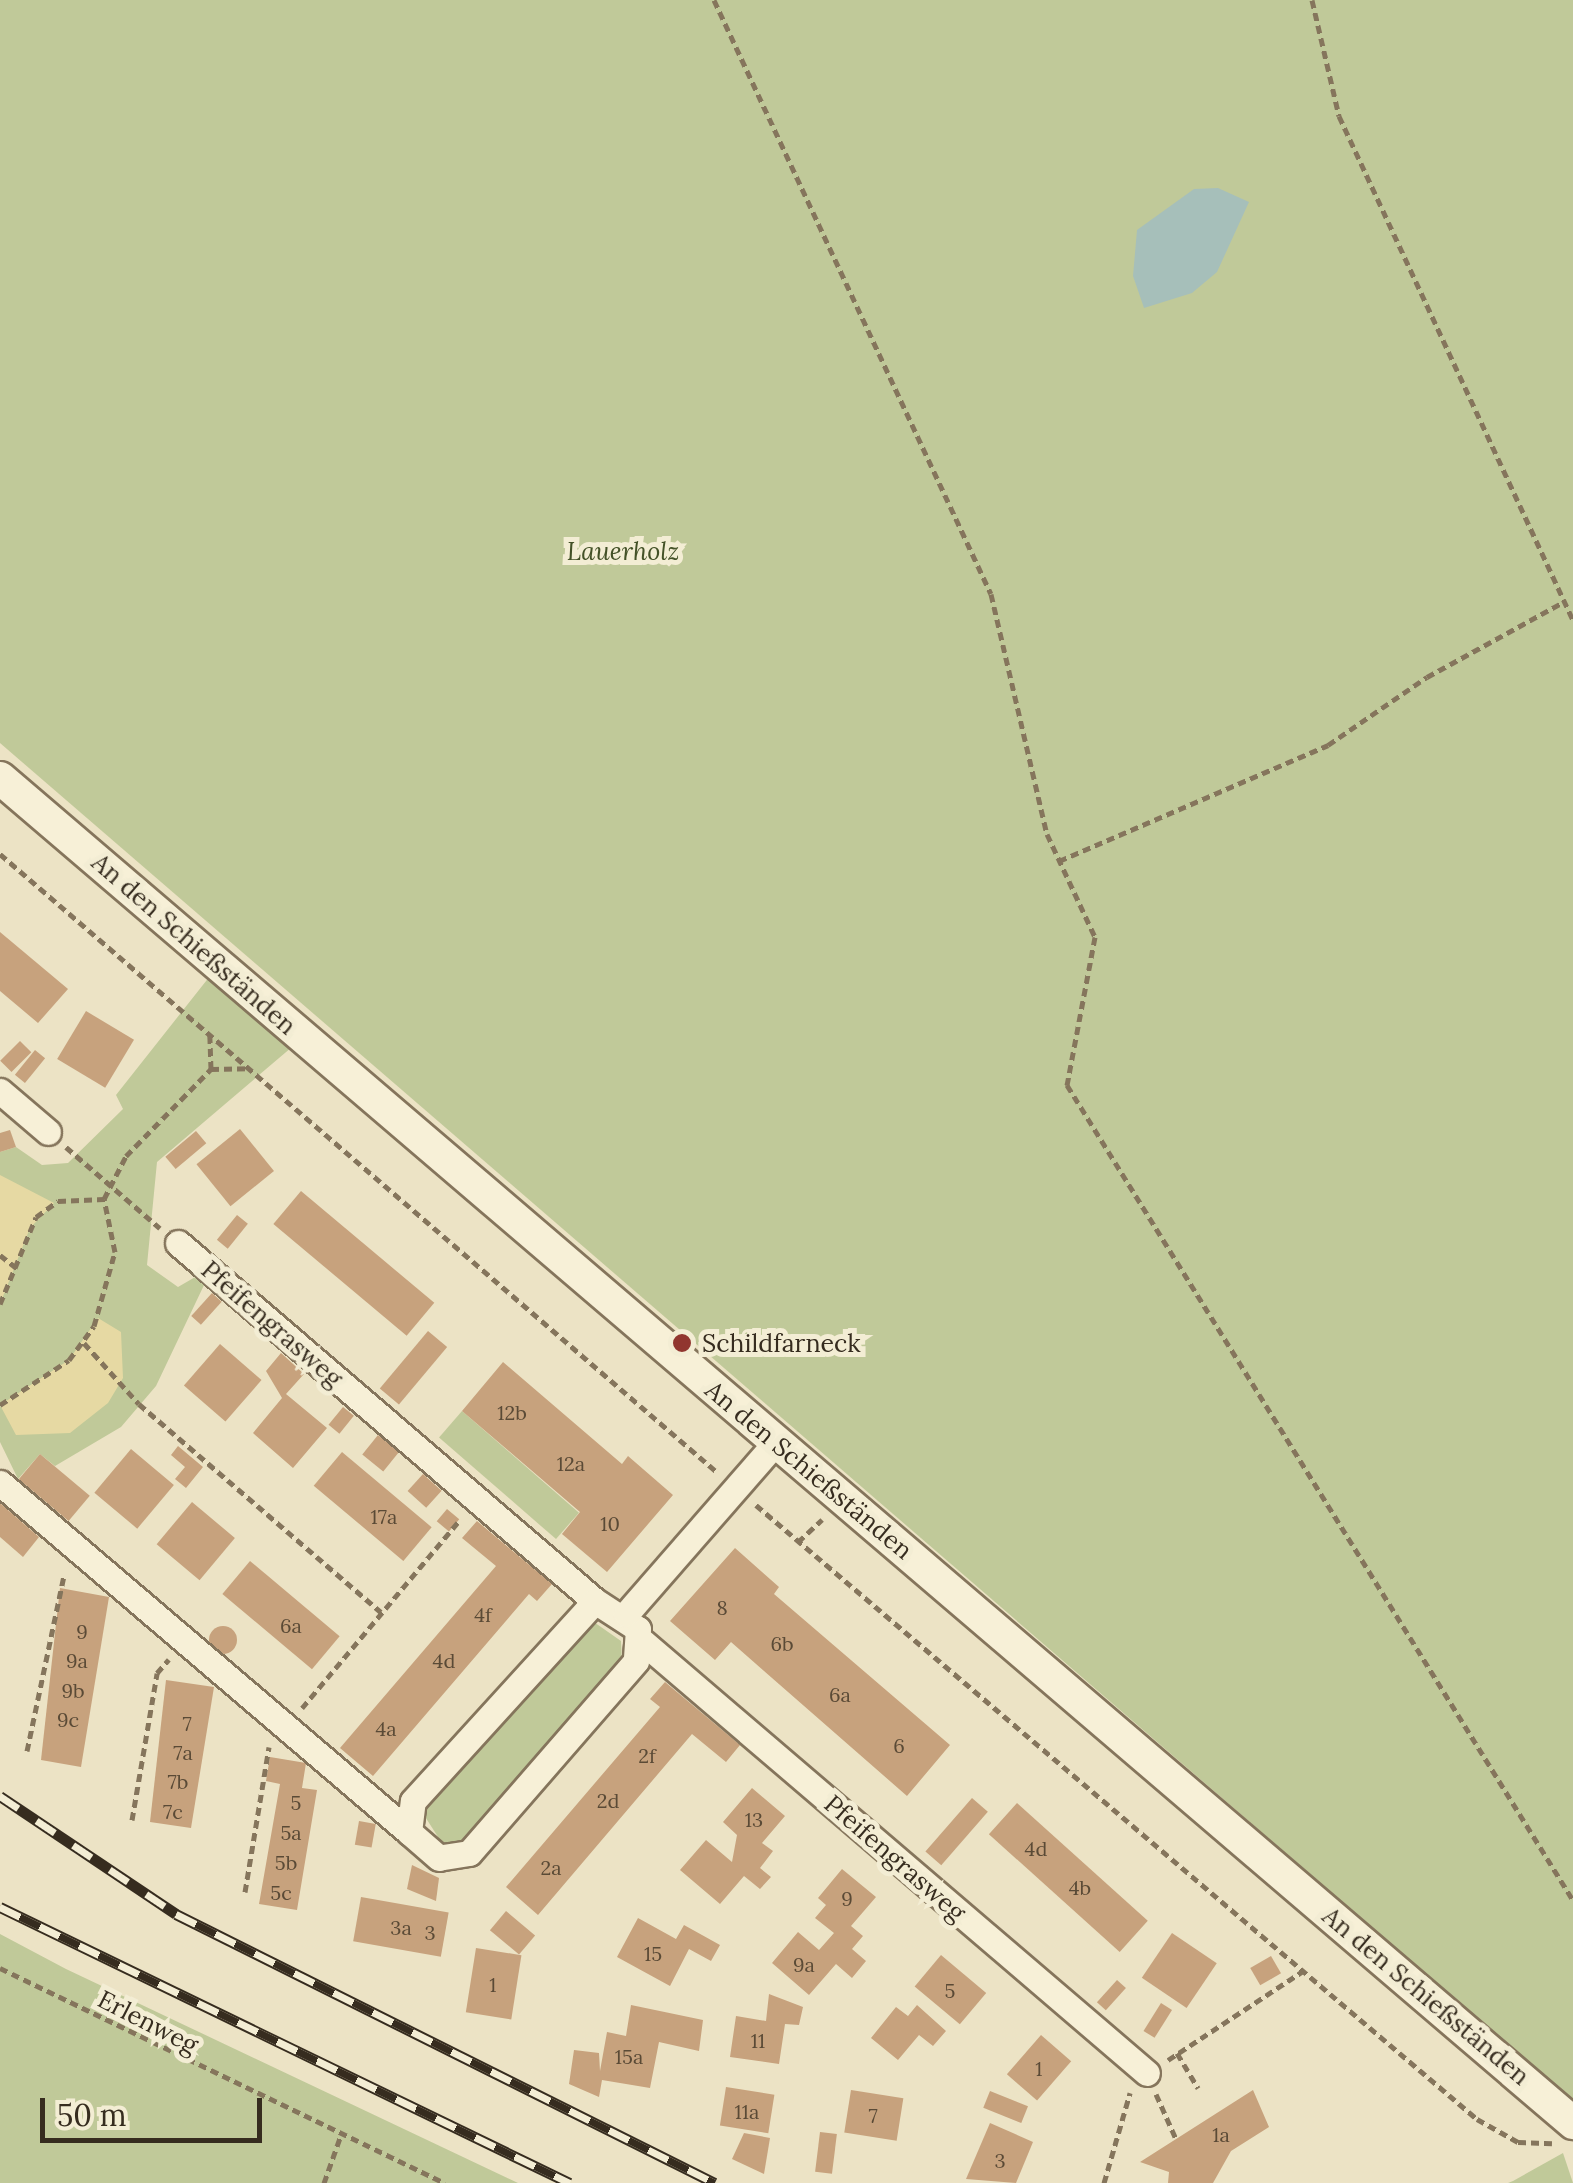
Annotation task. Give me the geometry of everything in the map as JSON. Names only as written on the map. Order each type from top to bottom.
[{"type":"street","name":"An den Schießständen","points":[[0,778],[1573,2123]]},
{"type":"street","points":[[0,1091],[48,1132]]},
{"type":"street","name":"Pfeifengrasweg","points":[[178,1243],[595,1601]]},
{"type":"street","points":[[626,1614],[776,1442]]},
{"type":"street","points":[[0,1483],[439,1858],[469,1853],[643,1642],[626,1614],[595,1601],[412,1801],[410,1832]]},
{"type":"street","name":"Pfeifengrasweg","points":[[643,1642],[1146,2074]]},
{"type":"path","points":[[714,0],[991,594],[1059,861],[1095,938],[1067,1085],[1573,1900]]},
{"type":"path","points":[[1312,0],[1339,116],[1573,620]]},
{"type":"path","points":[[1059,861],[1328,745],[1426,676],[1565,601]]},
{"type":"path","points":[[0,854],[798,1542],[1477,2119],[1542,2146]]},
{"type":"path","points":[[209,1032],[211,1069]]},
{"type":"path","points":[[0,1304],[46,1207],[104,1199],[113,1188],[126,1156],[211,1069],[252,1069]]},
{"type":"path","points":[[48,1132],[178,1243]]},
{"type":"path","points":[[0,1405],[84,1343],[112,1277],[104,1199]]},
{"type":"path","points":[[0,1255],[18,1269]]},
{"type":"path","points":[[84,1343],[139,1404],[381,1613]]},
{"type":"path","points":[[245,1892],[266,1752],[476,1500]]},
{"type":"path","points":[[798,1542],[833,1518]]},
{"type":"path","points":[[26,1751],[55,1586],[82,1553]]},
{"type":"path","points":[[132,1820],[157,1673],[184,1640]]},
{"type":"path","name":"Erlenweg","points":[[0,1968],[444,2183]]},
{"type":"path","points":[[1104,2183],[1122,2103],[1146,2074],[1303,1971]]},
{"type":"path","points":[[1177,2053],[1198,2088]]},
{"type":"path","points":[[1158,2099],[1176,2139]]},
{"type":"path","points":[[324,2183],[341,2136]]},
{"type":"green space","name":"Lauerholz","points":[[0,0],[1573,0],[1573,2101],[0,743]]},
{"type":"green space","points":[[210,976],[292,1047],[157,1162],[147,1265],[178,1287],[197,1276],[205,1283],[156,1386],[121,1427],[55,1466],[40,1454],[18,1479],[0,1442],[0,1152],[16,1147],[42,1165],[68,1163],[123,1109],[116,1095]]},
{"type":"green space","points":[[462,1411],[579,1513],[556,1539],[439,1437]]},
{"type":"green space","points":[[591,1620],[621,1641],[622,1663],[462,1844],[442,1843],[420,1809]]},
{"type":"green space","points":[[0,1934],[66,1969],[518,2183],[0,2183]]},
{"type":"green space","points":[[1563,2153],[1573,2183],[1508,2183],[1513,2181]]},
{"type":"sand","points":[[0,1175],[54,1203],[30,1228],[0,1304]]},
{"type":"sand","points":[[98,1318],[121,1332],[123,1378],[108,1403],[70,1433],[16,1435],[0,1405],[69,1360]]},
{"type":"water","points":[[1218,188],[1249,202],[1217,272],[1192,293],[1144,308],[1133,276],[1137,230],[1194,189]]},
{"type":"building","points":[[0,932],[68,989],[38,1023],[0,991]]},
{"type":"building","points":[[86,1011],[134,1040],[105,1088],[57,1059]]},
{"type":"building","points":[[20,1041],[31,1052],[12,1072],[0,1061]]},
{"type":"building","points":[[35,1050],[45,1058],[25,1083],[15,1075]]},
{"type":"building","points":[[240,1129],[274,1171],[230,1206],[196,1164]]},
{"type":"building","points":[[10,1130],[16,1147],[0,1152],[0,1133]]},
{"type":"building","points":[[196,1131],[206,1143],[176,1169],[165,1157]]},
{"type":"building","points":[[301,1191],[434,1303],[407,1336],[273,1224]]},
{"type":"building","points":[[237,1215],[248,1224],[228,1249],[217,1240]]},
{"type":"building","points":[[212,1293],[222,1302],[201,1325],[191,1316]]},
{"type":"building","points":[[428,1331],[447,1347],[399,1405],[380,1388]]},
{"type":"building","points":[[220,1344],[262,1380],[225,1422],[184,1386]]},
{"type":"building","points":[[281,1353],[304,1374],[286,1394],[327,1428],[293,1468],[253,1433],[282,1398],[266,1371]]},
{"type":"building","points":[[503,1362],[622,1464],[628,1456],[673,1495],[607,1572],[562,1534],[580,1512],[462,1411]]},
{"type":"building","points":[[343,1407],[354,1416],[339,1434],[329,1425]]},
{"type":"building","points":[[378,1435],[399,1452],[383,1471],[362,1454]]},
{"type":"building","points":[[178,1446],[203,1467],[186,1488],[175,1479],[185,1467],[171,1455]]},
{"type":"building","points":[[131,1449],[174,1485],[137,1529],[94,1493]]},
{"type":"building","points":[[342,1452],[432,1527],[403,1561],[314,1486]]},
{"type":"building","points":[[40,1454],[90,1496],[69,1521],[19,1479]]},
{"type":"building","points":[[423,1474],[442,1491],[426,1508],[408,1491]]},
{"type":"building","points":[[192,1502],[235,1538],[200,1580],[157,1544]]},
{"type":"building","points":[[0,1503],[39,1537],[23,1557],[0,1537]]},
{"type":"building","points":[[447,1509],[459,1519],[449,1532],[437,1521]]},
{"type":"building","points":[[477,1521],[552,1584],[537,1601],[529,1594],[373,1776],[340,1748],[496,1566],[462,1538]]},
{"type":"building","points":[[735,1548],[779,1587],[774,1594],[950,1745],[907,1796],[731,1642],[715,1660],[670,1621]]},
{"type":"building","points":[[250,1561],[340,1636],[312,1669],[222,1594]]},
{"type":"building","points":[[60,1588],[109,1597],[81,1767],[41,1760]]},
{"type":"building","points":[[223,1626],[233,1630],[237,1640],[233,1650],[223,1654],[213,1650],[209,1640],[213,1630]]},
{"type":"building","points":[[166,1680],[214,1687],[191,1828],[150,1822]]},
{"type":"building","points":[[665,1682],[740,1745],[726,1762],[692,1734],[538,1915],[506,1887],[660,1707],[650,1699]]},
{"type":"building","points":[[270,1757],[306,1763],[302,1788],[317,1790],[297,1910],[259,1904],[280,1784],[266,1781]]},
{"type":"building","points":[[752,1788],[785,1816],[762,1843],[773,1851],[760,1868],[771,1877],[760,1889],[744,1876],[720,1904],[680,1870],[706,1840],[732,1862],[737,1835],[723,1822]]},
{"type":"building","points":[[972,1798],[988,1812],[941,1865],[925,1852]]},
{"type":"building","points":[[1017,1803],[1148,1921],[1120,1952],[989,1834]]},
{"type":"building","points":[[359,1821],[376,1824],[372,1848],[355,1845]]},
{"type":"building","points":[[412,1865],[439,1878],[436,1901],[407,1889]]},
{"type":"building","points":[[842,1869],[876,1897],[851,1926],[863,1936],[852,1949],[866,1961],[852,1978],[836,1964],[809,1995],[772,1963],[798,1932],[819,1950],[834,1933],[815,1918],[826,1905],[818,1898]]},
{"type":"building","points":[[361,1897],[449,1912],[441,1957],[353,1941]]},
{"type":"building","points":[[506,1911],[535,1935],[519,1955],[490,1930]]},
{"type":"building","points":[[638,1918],[676,1939],[684,1925],[720,1945],[711,1961],[689,1949],[670,1986],[617,1957]]},
{"type":"building","points":[[1172,1933],[1217,1963],[1187,2008],[1142,1978]]},
{"type":"building","points":[[476,1948],[521,1955],[511,2019],[466,2012]]},
{"type":"building","points":[[941,1955],[986,1993],[960,2024],[915,1986]]},
{"type":"building","points":[[1271,1956],[1281,1973],[1260,1985],[1250,1968]]},
{"type":"building","points":[[1117,1980],[1126,1988],[1106,2010],[1097,2002]]},
{"type":"building","points":[[769,1994],[803,2007],[799,2025],[785,2024],[779,2064],[730,2057],[736,2016],[766,2021]]},
{"type":"building","points":[[1161,2003],[1172,2010],[1155,2038],[1144,2031]]},
{"type":"building","points":[[631,2005],[703,2020],[699,2051],[659,2042],[650,2088],[602,2080],[599,2097],[569,2084],[574,2050],[599,2053],[600,2071],[607,2032],[626,2036]]},
{"type":"building","points":[[917,2005],[946,2031],[933,2046],[919,2035],[898,2060],[871,2038],[896,2007],[908,2016]]},
{"type":"building","points":[[1041,2035],[1071,2061],[1037,2100],[1007,2074]]},
{"type":"building","points":[[726,2087],[774,2095],[768,2133],[720,2126]]},
{"type":"building","points":[[851,2090],[903,2098],[897,2141],[844,2132]]},
{"type":"building","points":[[1253,2090],[1269,2127],[1231,2151],[1213,2183],[1168,2183],[1169,2172],[1140,2162]]},
{"type":"building","points":[[990,2091],[1028,2106],[1021,2123],[983,2108]]},
{"type":"building","points":[[990,2123],[1033,2142],[1016,2183],[966,2179]]},
{"type":"building","points":[[820,2132],[837,2134],[832,2174],[815,2172]]},
{"type":"building","points":[[744,2133],[770,2138],[764,2174],[732,2159]]},
{"type":"railway","points":[[0,1796],[176,1914],[715,2183]]},
{"type":"railway","points":[[0,1907],[570,2183]]},
{"type":"place","name":"Schildfarneck","points":[[682,1343]]}]
